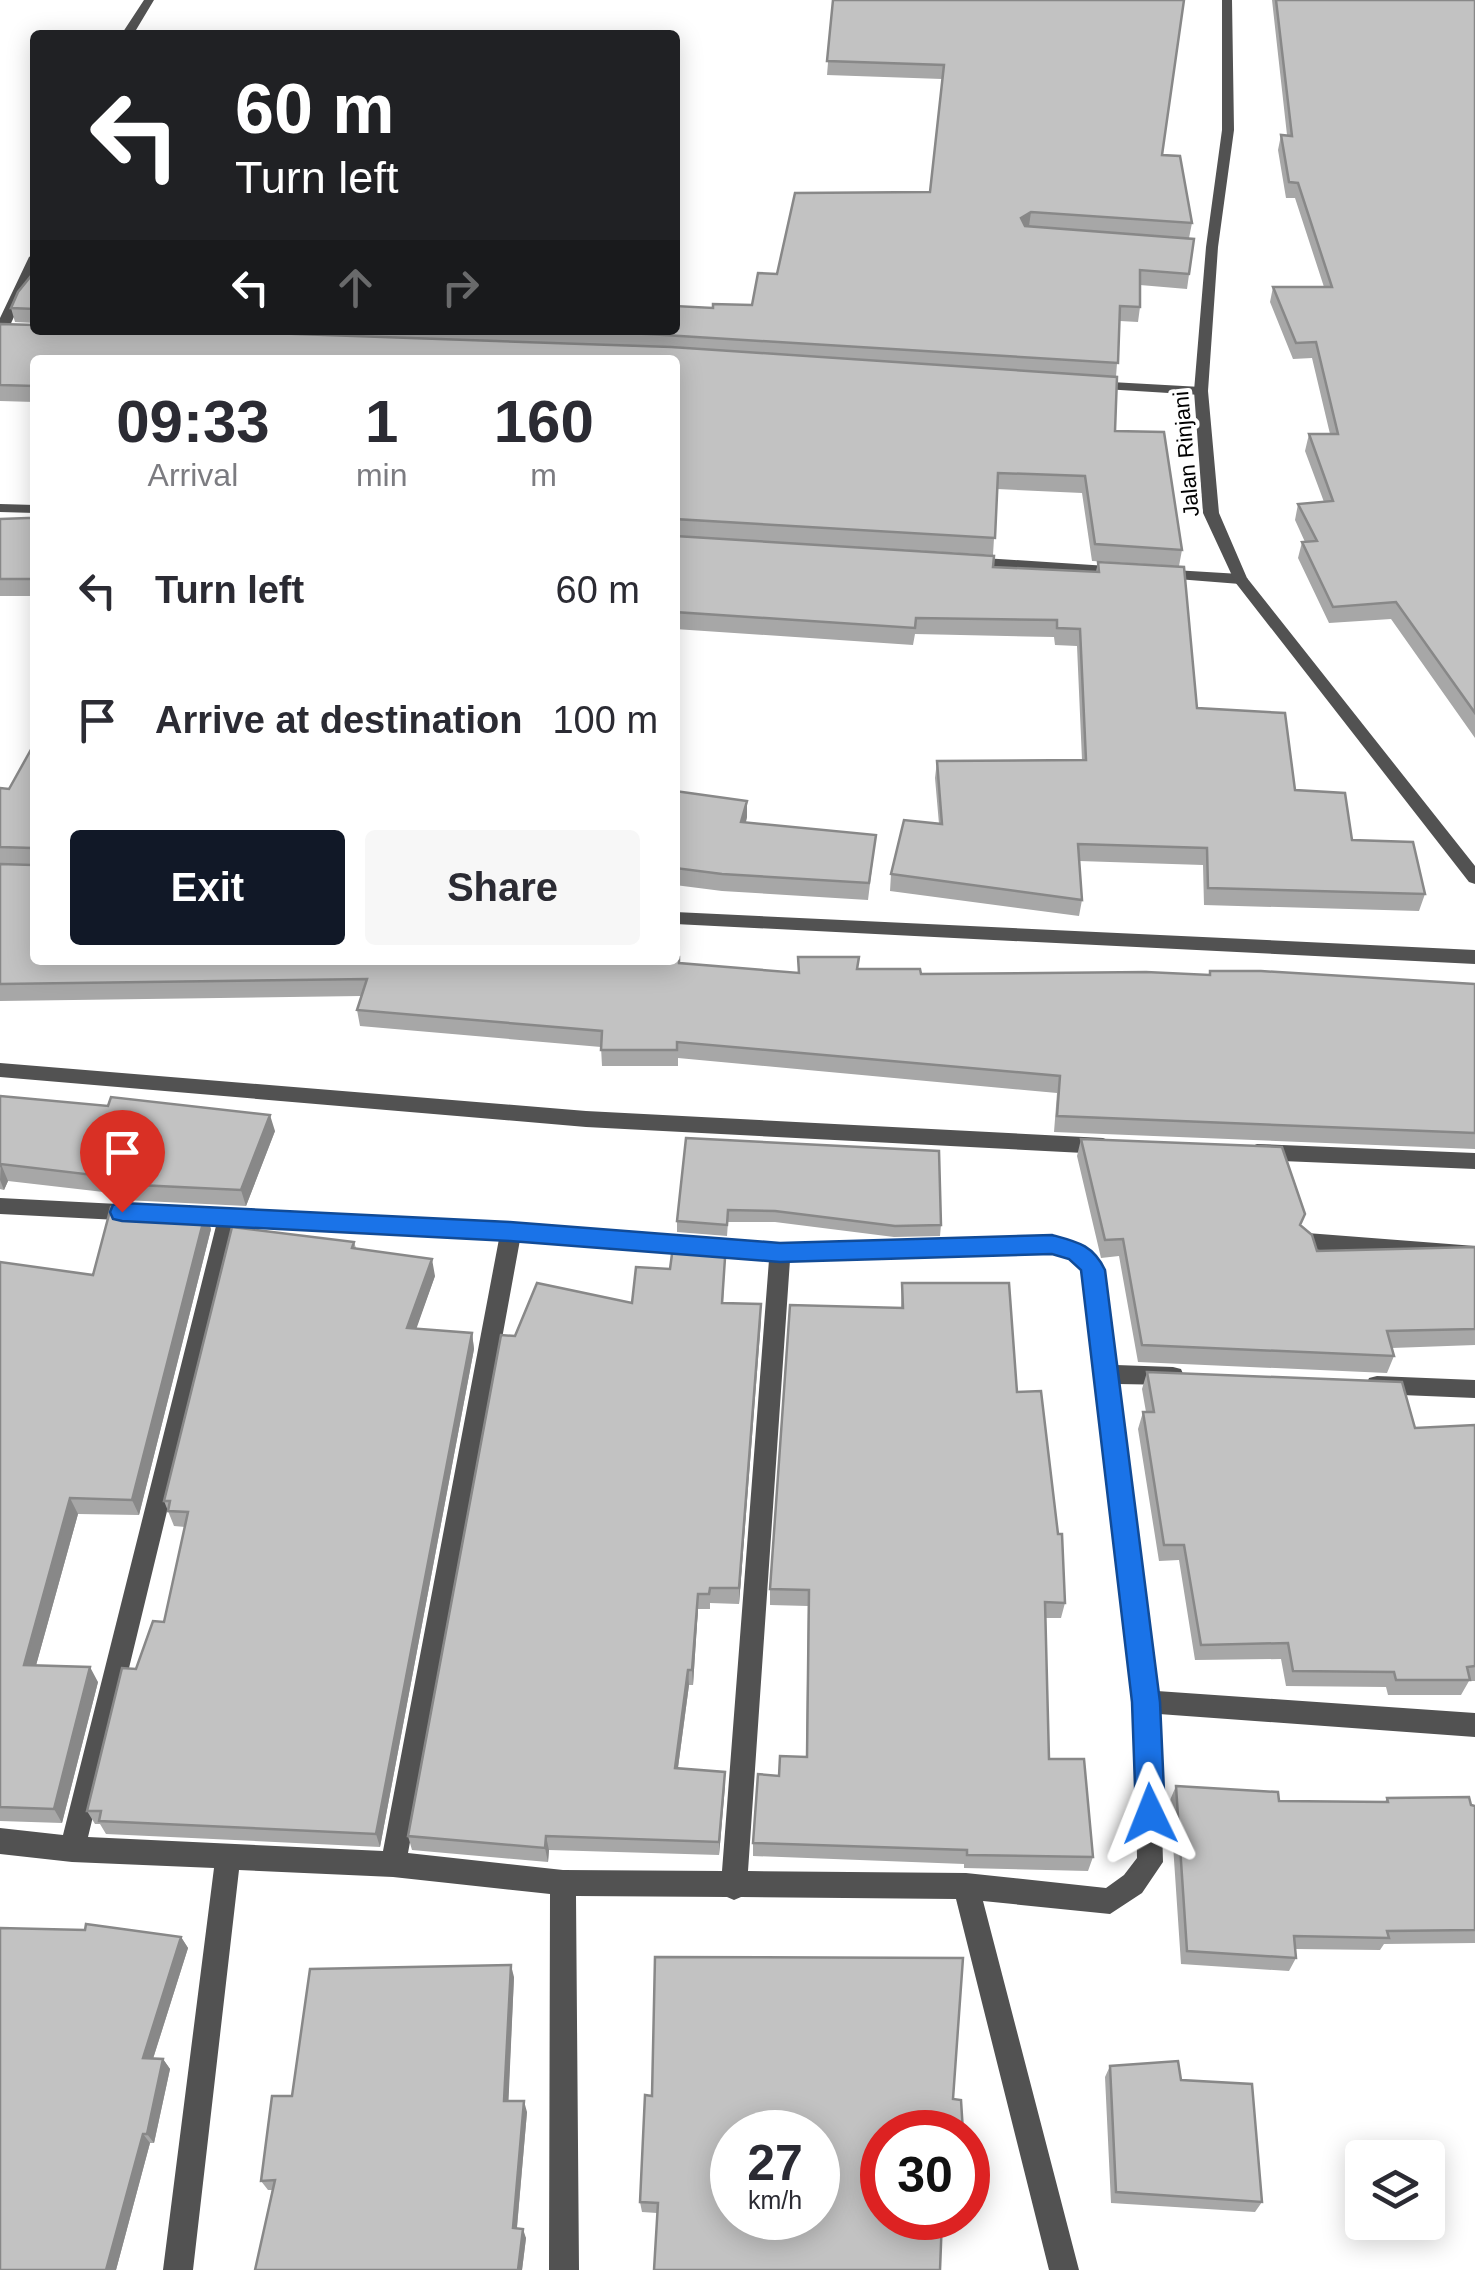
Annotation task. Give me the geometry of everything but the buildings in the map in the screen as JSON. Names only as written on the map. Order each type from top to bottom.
[{"type":"street","points":[[129,30],[149,0]]},
{"type":"street","name":"Jalan Rinjani","points":[[1227,0],[1228,130],[1212,247],[1201,392],[1211,513],[1240,579],[1475,878]]},
{"type":"street","points":[[1194,246],[1212,247]]},
{"type":"street","points":[[20,330],[1,331],[30,268]]},
{"type":"street","points":[[1082,384],[1201,392]]},
{"type":"street","points":[[0,508],[30,508]]},
{"type":"street","points":[[948,561],[1240,579]]},
{"type":"street","points":[[680,918],[1475,958]]},
{"type":"street","points":[[0,1070],[586,1119],[1126,1147]]},
{"type":"street","points":[[1242,1152],[1475,1161]]},
{"type":"street","points":[[0,1206],[510,1231],[780,1252],[1052,1245],[1076,1251],[1088,1259],[1093,1270],[1146,1702],[1150,1862],[1133,1884],[1110,1902],[966,1886],[563,1883],[393,1864],[72,1849],[0,1841]]},
{"type":"street","points":[[72,1849],[228,1219]]},
{"type":"street","points":[[393,1864],[510,1231]]},
{"type":"street","points":[[1306,1241],[1475,1254]]},
{"type":"street","points":[[734,1887],[780,1252]]},
{"type":"street","points":[[1105,1374],[1202,1378]]},
{"type":"street","points":[[1358,1384],[1475,1389]]},
{"type":"street","points":[[1146,1702],[1475,1724]]},
{"type":"street","points":[[178,2270],[228,1857]]},
{"type":"street","points":[[563,1883],[564,2270]]},
{"type":"street","points":[[966,1886],[1064,2270]]},
{"type":"route","points":[[122,1212],[510,1231],[780,1252],[1052,1245],[1076,1251],[1088,1259],[1093,1270],[1146,1702],[1150,1814]]}]
